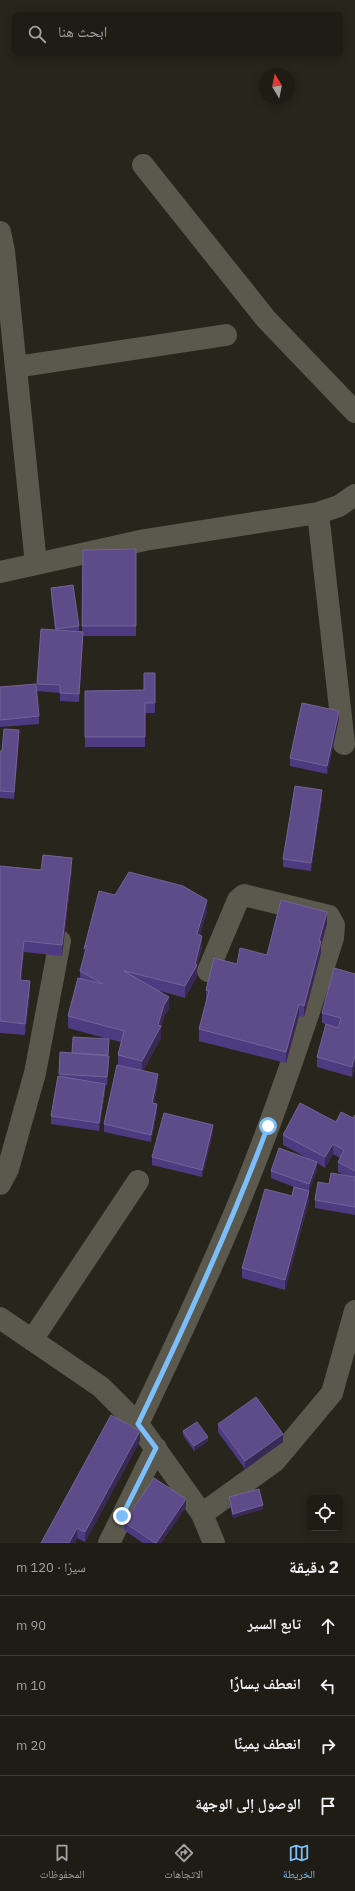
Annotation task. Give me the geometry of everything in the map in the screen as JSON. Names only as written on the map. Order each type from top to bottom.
[{"type":"street","points":[[143,166],[266,319],[355,412]]},
{"type":"street","points":[[0,232],[4,251],[36,564]]},
{"type":"street","points":[[16,367],[226,335]]},
{"type":"street","points":[[0,572],[145,540],[318,513],[339,506],[355,495]]},
{"type":"street","points":[[318,513],[344,744]]},
{"type":"street","points":[[138,1424],[192,1310],[240,1200],[301,1037],[333,938],[334,925],[329,916],[244,895],[238,900],[208,971]]},
{"type":"street","points":[[0,1184],[8,1169],[35,1073],[60,941]]},
{"type":"street","points":[[32,1340],[138,1181]]},
{"type":"street","points":[[202,1514],[275,1461],[332,1393],[355,1311]]},
{"type":"street","points":[[0,1318],[101,1387],[138,1424],[202,1514],[214,1543]]},
{"type":"street","points":[[109,1543],[156,1448]]},
{"type":"building","points":[[136,549],[136,626],[82,626],[83,550]]},
{"type":"building","points":[[73,585],[79,626],[56,629],[51,588]]},
{"type":"building","points":[[41,629],[83,632],[79,694],[60,693],[60,685],[37,684]]},
{"type":"building","points":[[144,673],[155,673],[155,703],[145,703],[145,737],[85,737],[85,691],[144,690]]},
{"type":"building","points":[[36,684],[39,716],[0,720],[0,687]]},
{"type":"building","points":[[302,703],[339,711],[327,766],[290,758]]},
{"type":"building","points":[[4,729],[19,730],[14,792],[0,791],[0,751],[2,751]]},
{"type":"building","points":[[295,786],[322,790],[311,863],[283,859]]},
{"type":"building","points":[[43,855],[72,858],[62,945],[24,941],[20,980],[30,981],[25,1024],[0,1021],[0,866],[41,870]]},
{"type":"building","points":[[129,872],[183,886],[207,900],[197,934],[202,936],[195,964],[197,965],[185,986],[124,971],[169,997],[164,1005],[158,1025],[161,1026],[142,1061],[118,1055],[124,1031],[68,1016],[78,978],[103,984],[80,971],[99,891],[115,895]]},
{"type":"building","points":[[281,900],[327,912],[304,1006],[299,1004],[286,1052],[199,1029],[209,991],[206,990],[214,958],[237,964],[240,948],[267,955]]},
{"type":"building","points":[[334,968],[355,974],[355,1055],[352,1067],[317,1057],[326,1024],[338,1028],[341,1018],[322,1013]]},
{"type":"building","points":[[73,1037],[109,1039],[108,1055],[72,1053]]},
{"type":"building","points":[[60,1052],[109,1056],[107,1077],[59,1074]]},
{"type":"building","points":[[117,1065],[158,1074],[152,1103],[157,1104],[151,1135],[104,1124]]},
{"type":"building","points":[[58,1076],[105,1084],[99,1123],[51,1116]]},
{"type":"building","points":[[300,1103],[336,1122],[341,1112],[353,1118],[355,1115],[355,1171],[338,1162],[344,1150],[333,1144],[325,1157],[283,1135]]},
{"type":"building","points":[[164,1113],[213,1125],[202,1170],[152,1157]]},
{"type":"building","points":[[279,1148],[317,1162],[309,1184],[271,1171]]},
{"type":"building","points":[[331,1173],[355,1177],[355,1207],[315,1200],[318,1182],[329,1184]]},
{"type":"building","points":[[294,1187],[309,1191],[285,1280],[242,1268],[265,1189],[292,1196]]},
{"type":"building","points":[[256,1397],[283,1434],[245,1461],[218,1424]]},
{"type":"building","points":[[111,1415],[140,1431],[85,1532],[77,1528],[69,1543],[41,1543]]},
{"type":"building","points":[[197,1422],[208,1437],[194,1446],[183,1431]]},
{"type":"building","points":[[154,1478],[186,1499],[156,1543],[124,1522]]},
{"type":"building","points":[[259,1489],[263,1505],[233,1514],[229,1497]]},
{"type":"route","points":[[122,1516],[156,1448],[138,1424],[192,1310],[240,1200],[268,1126]]}]
